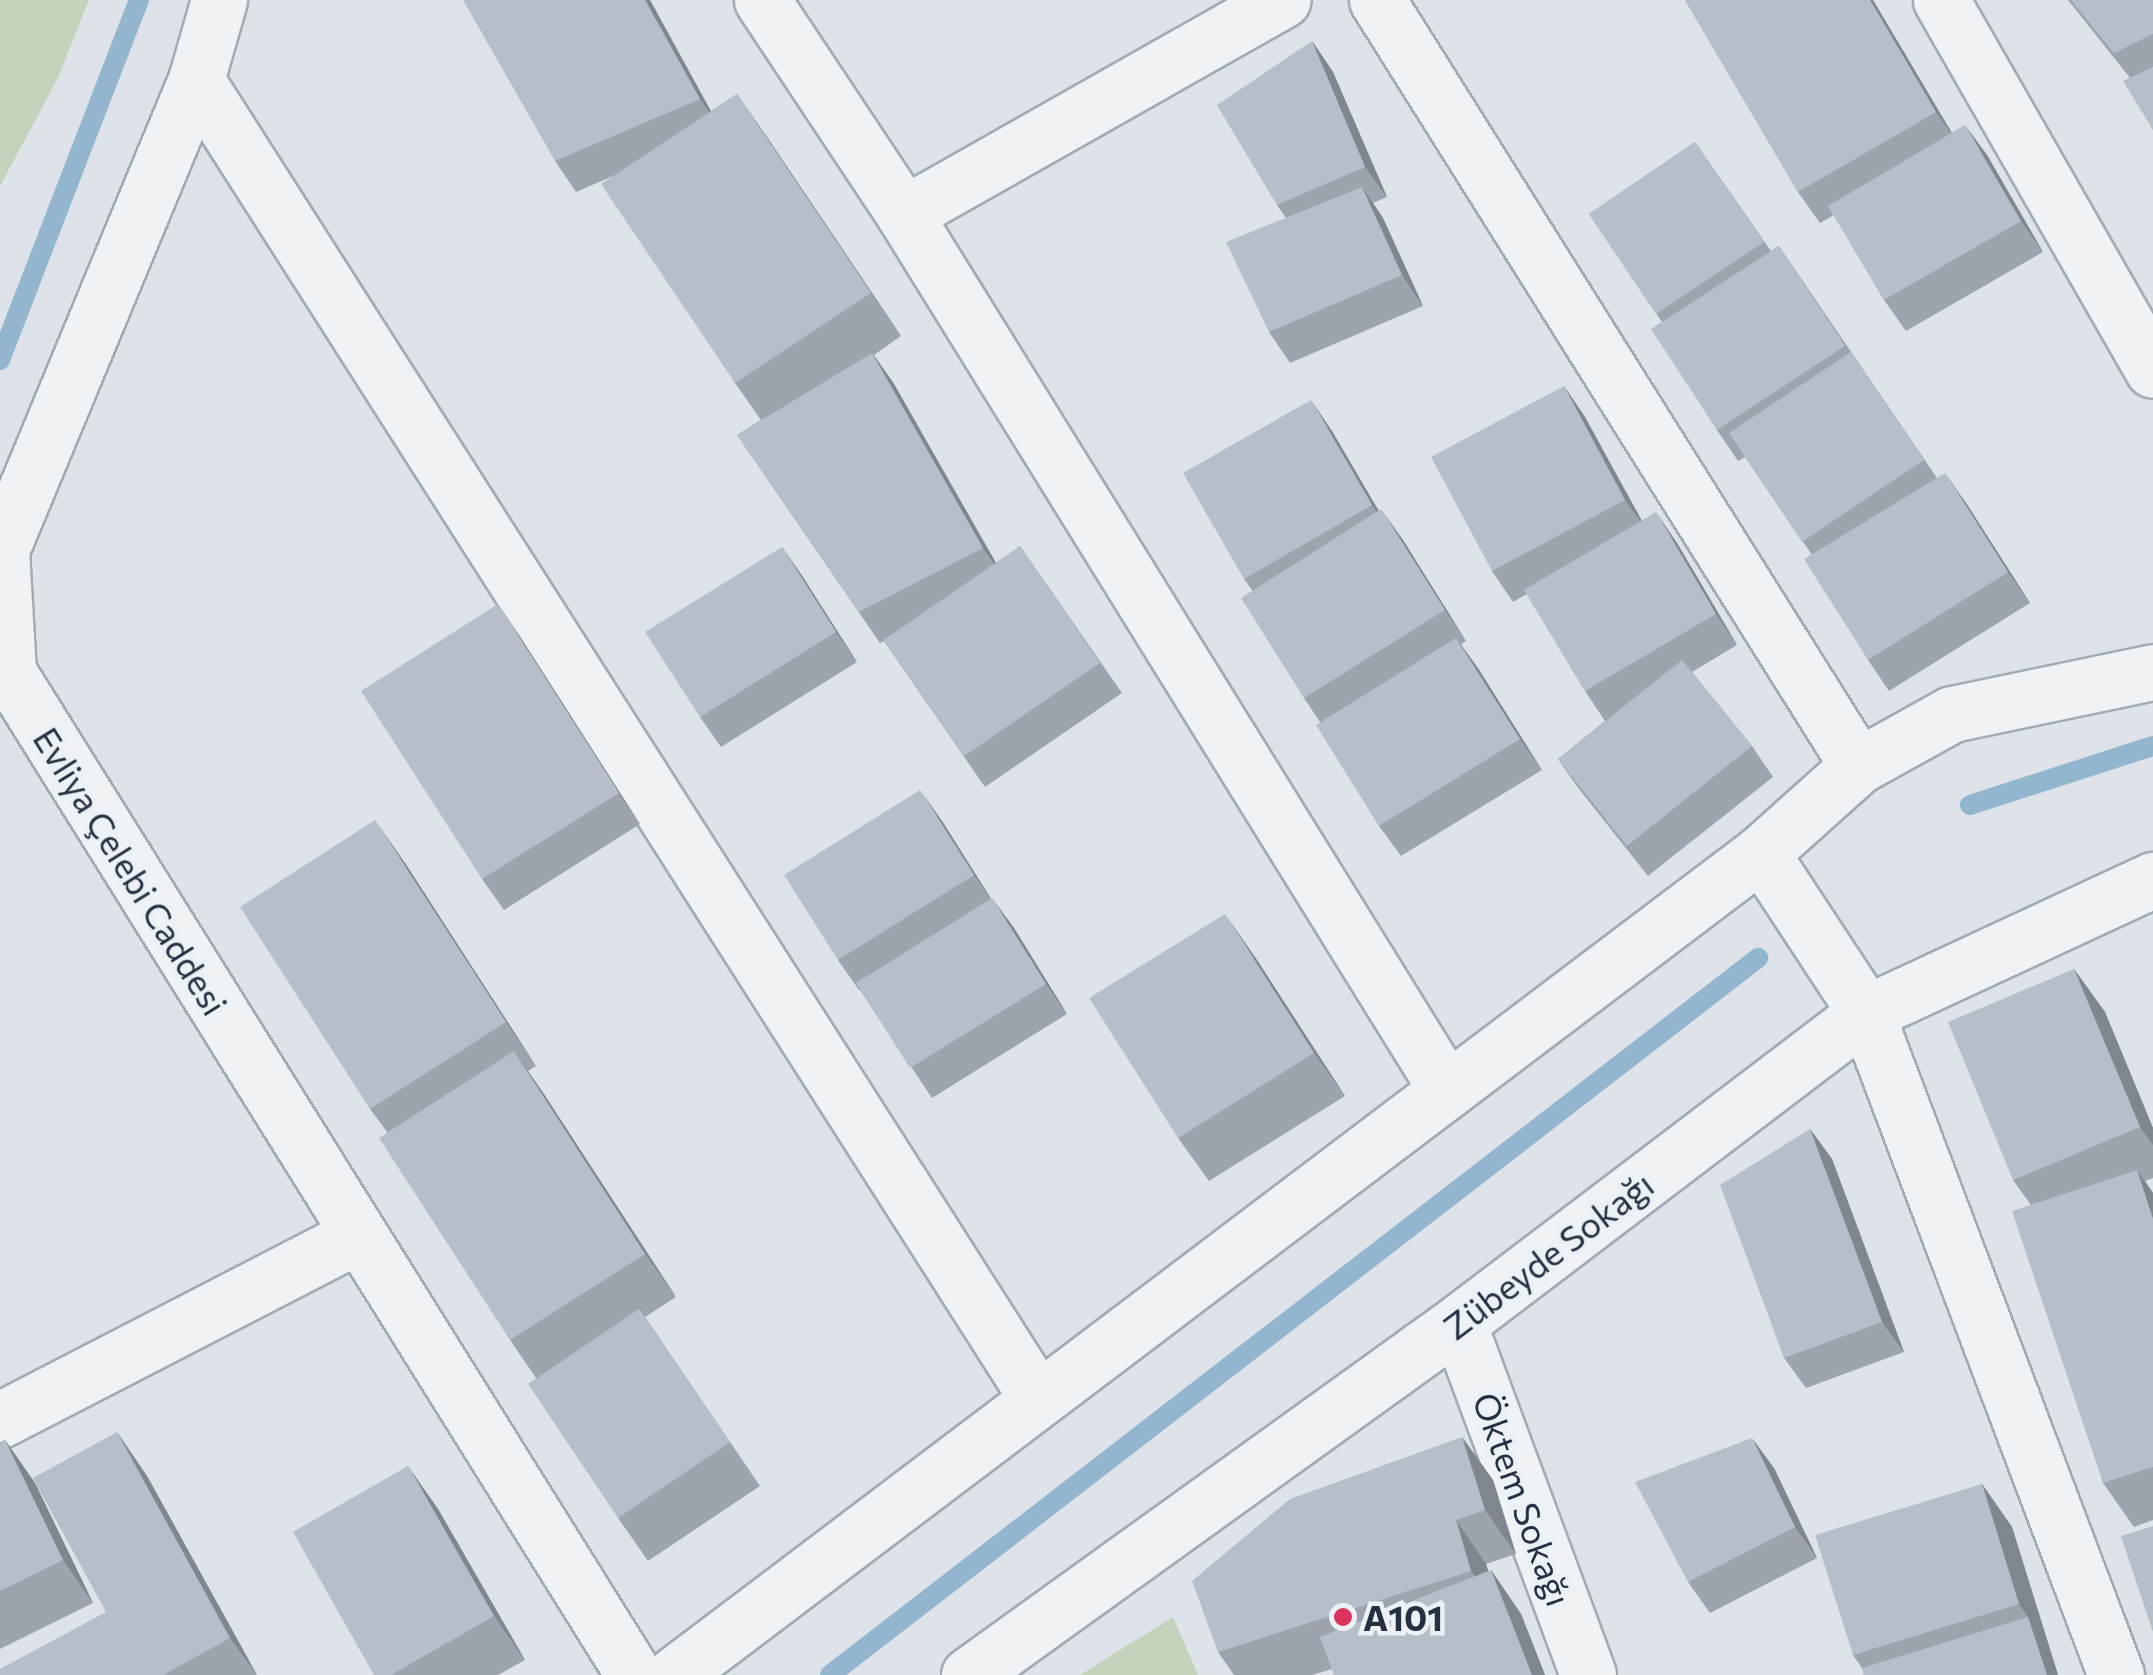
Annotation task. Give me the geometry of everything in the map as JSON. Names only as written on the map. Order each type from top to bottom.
[{"type":"street","name":"Evliya Çelebi Caddesi","points":[[219,0],[196,80],[1,550],[8,672],[634,1675]]},
{"type":"street","points":[[762,0],[904,214],[1447,1090]]},
{"type":"street","points":[[904,214],[1283,0]]},
{"type":"street","points":[[1377,0],[1858,766]]},
{"type":"street","points":[[1941,0],[2153,370]]},
{"type":"street","points":[[196,80],[1038,1400]]},
{"type":"street","points":[[674,1675],[1762,852],[1858,766],[1952,714],[2153,672]]},
{"type":"street","points":[[1762,852],[1866,1013],[2116,1675]]},
{"type":"street","name":"Zübeyde Sokağı","points":[[969,1675],[1458,1324],[1866,1013],[2153,880]]},
{"type":"street","points":[[0,1420],[358,1235]]},
{"type":"street","name":"Öktem Sokağı","points":[[1458,1324],[1588,1675]]},
{"type":"green space","points":[[0,0],[89,0],[58,78],[0,186]]},
{"type":"green space","points":[[1173,1617],[1198,1675],[1080,1675]]},
{"type":"building","points":[[463,0],[645,0],[700,99],[555,161]]},
{"type":"building","points":[[1685,0],[1870,0],[1936,112],[1798,192]]},
{"type":"building","points":[[2071,0],[2153,0],[2153,34],[2114,53]]},
{"type":"building","points":[[1312,41],[1365,167],[1277,205],[1217,105]]},
{"type":"building","points":[[2153,67],[2153,130],[2123,81]]},
{"type":"building","points":[[737,94],[871,293],[735,383],[601,184]]},
{"type":"building","points":[[1965,125],[2021,221],[1884,300],[1828,206]]},
{"type":"building","points":[[1695,142],[1764,242],[1656,314],[1589,214]]},
{"type":"building","points":[[1362,187],[1402,275],[1269,332],[1226,242]]},
{"type":"building","points":[[1779,246],[1845,346],[1717,430],[1651,329]]},
{"type":"building","points":[[1851,352],[1924,460],[1802,542],[1729,433]]},
{"type":"building","points":[[872,353],[983,548],[859,612],[737,435]]},
{"type":"building","points":[[1564,386],[1625,500],[1492,571],[1431,457]]},
{"type":"building","points":[[1311,400],[1372,505],[1244,579],[1183,473]]},
{"type":"building","points":[[1945,473],[2008,572],[1868,660],[1804,559]]},
{"type":"building","points":[[1381,509],[1445,610],[1304,698],[1241,598]]},
{"type":"building","points":[[1656,512],[1716,614],[1585,691],[1524,590]]},
{"type":"building","points":[[1020,546],[1100,663],[964,756],[884,640]]},
{"type":"building","points":[[782,547],[836,632],[700,717],[645,632]]},
{"type":"building","points":[[498,604],[619,793],[482,879],[361,691]]},
{"type":"building","points":[[1456,638],[1520,739],[1379,826],[1316,725]]},
{"type":"building","points":[[1682,660],[1752,746],[1627,846],[1558,759]]},
{"type":"building","points":[[920,790],[974,875],[838,960],[784,875]]},
{"type":"building","points":[[375,820],[506,1022],[370,1109],[240,907]]},
{"type":"building","points":[[992,898],[1046,984],[910,1068],[856,983]]},
{"type":"building","points":[[1225,914],[1314,1053],[1178,1138],[1089,998]]},
{"type":"building","points":[[2074,969],[2140,1127],[2013,1180],[1948,1022]]},
{"type":"building","points":[[514,1051],[645,1254],[510,1340],[379,1138]]},
{"type":"building","points":[[1810,1129],[1882,1322],[1784,1358],[1720,1185]]},
{"type":"building","points":[[2137,1170],[2153,1219],[2153,1467],[2103,1483],[2012,1211]]},
{"type":"building","points":[[639,1309],[730,1442],[618,1518],[528,1384]]},
{"type":"building","points":[[117,1432],[230,1638],[163,1675],[0,1675],[0,1669],[106,1612],[33,1478]]},
{"type":"building","points":[[1462,1437],[1485,1510],[1456,1520],[1471,1571],[1218,1652],[1192,1581],[1290,1499]]},
{"type":"building","points":[[1752,1438],[1795,1527],[1688,1582],[1635,1482]]},
{"type":"building","points":[[5,1440],[63,1560],[0,1591],[0,1442]]},
{"type":"building","points":[[408,1466],[494,1616],[391,1675],[374,1675],[293,1532]]},
{"type":"building","points":[[1982,1484],[2019,1604],[1853,1655],[1815,1535]]},
{"type":"building","points":[[2153,1526],[2153,1632],[2121,1536]]},
{"type":"building","points":[[1491,1570],[1532,1675],[1334,1675],[1320,1637]]},
{"type":"building","points":[[2028,1617],[2047,1675],[1864,1675],[1862,1668]]},
{"type":"waterway","points":[[0,360],[139,0]]},
{"type":"waterway","points":[[1970,805],[2153,746]]},
{"type":"waterway","points":[[830,1675],[1758,958]]},
{"type":"place","name":"A101","points":[[1343,1617]]}]
